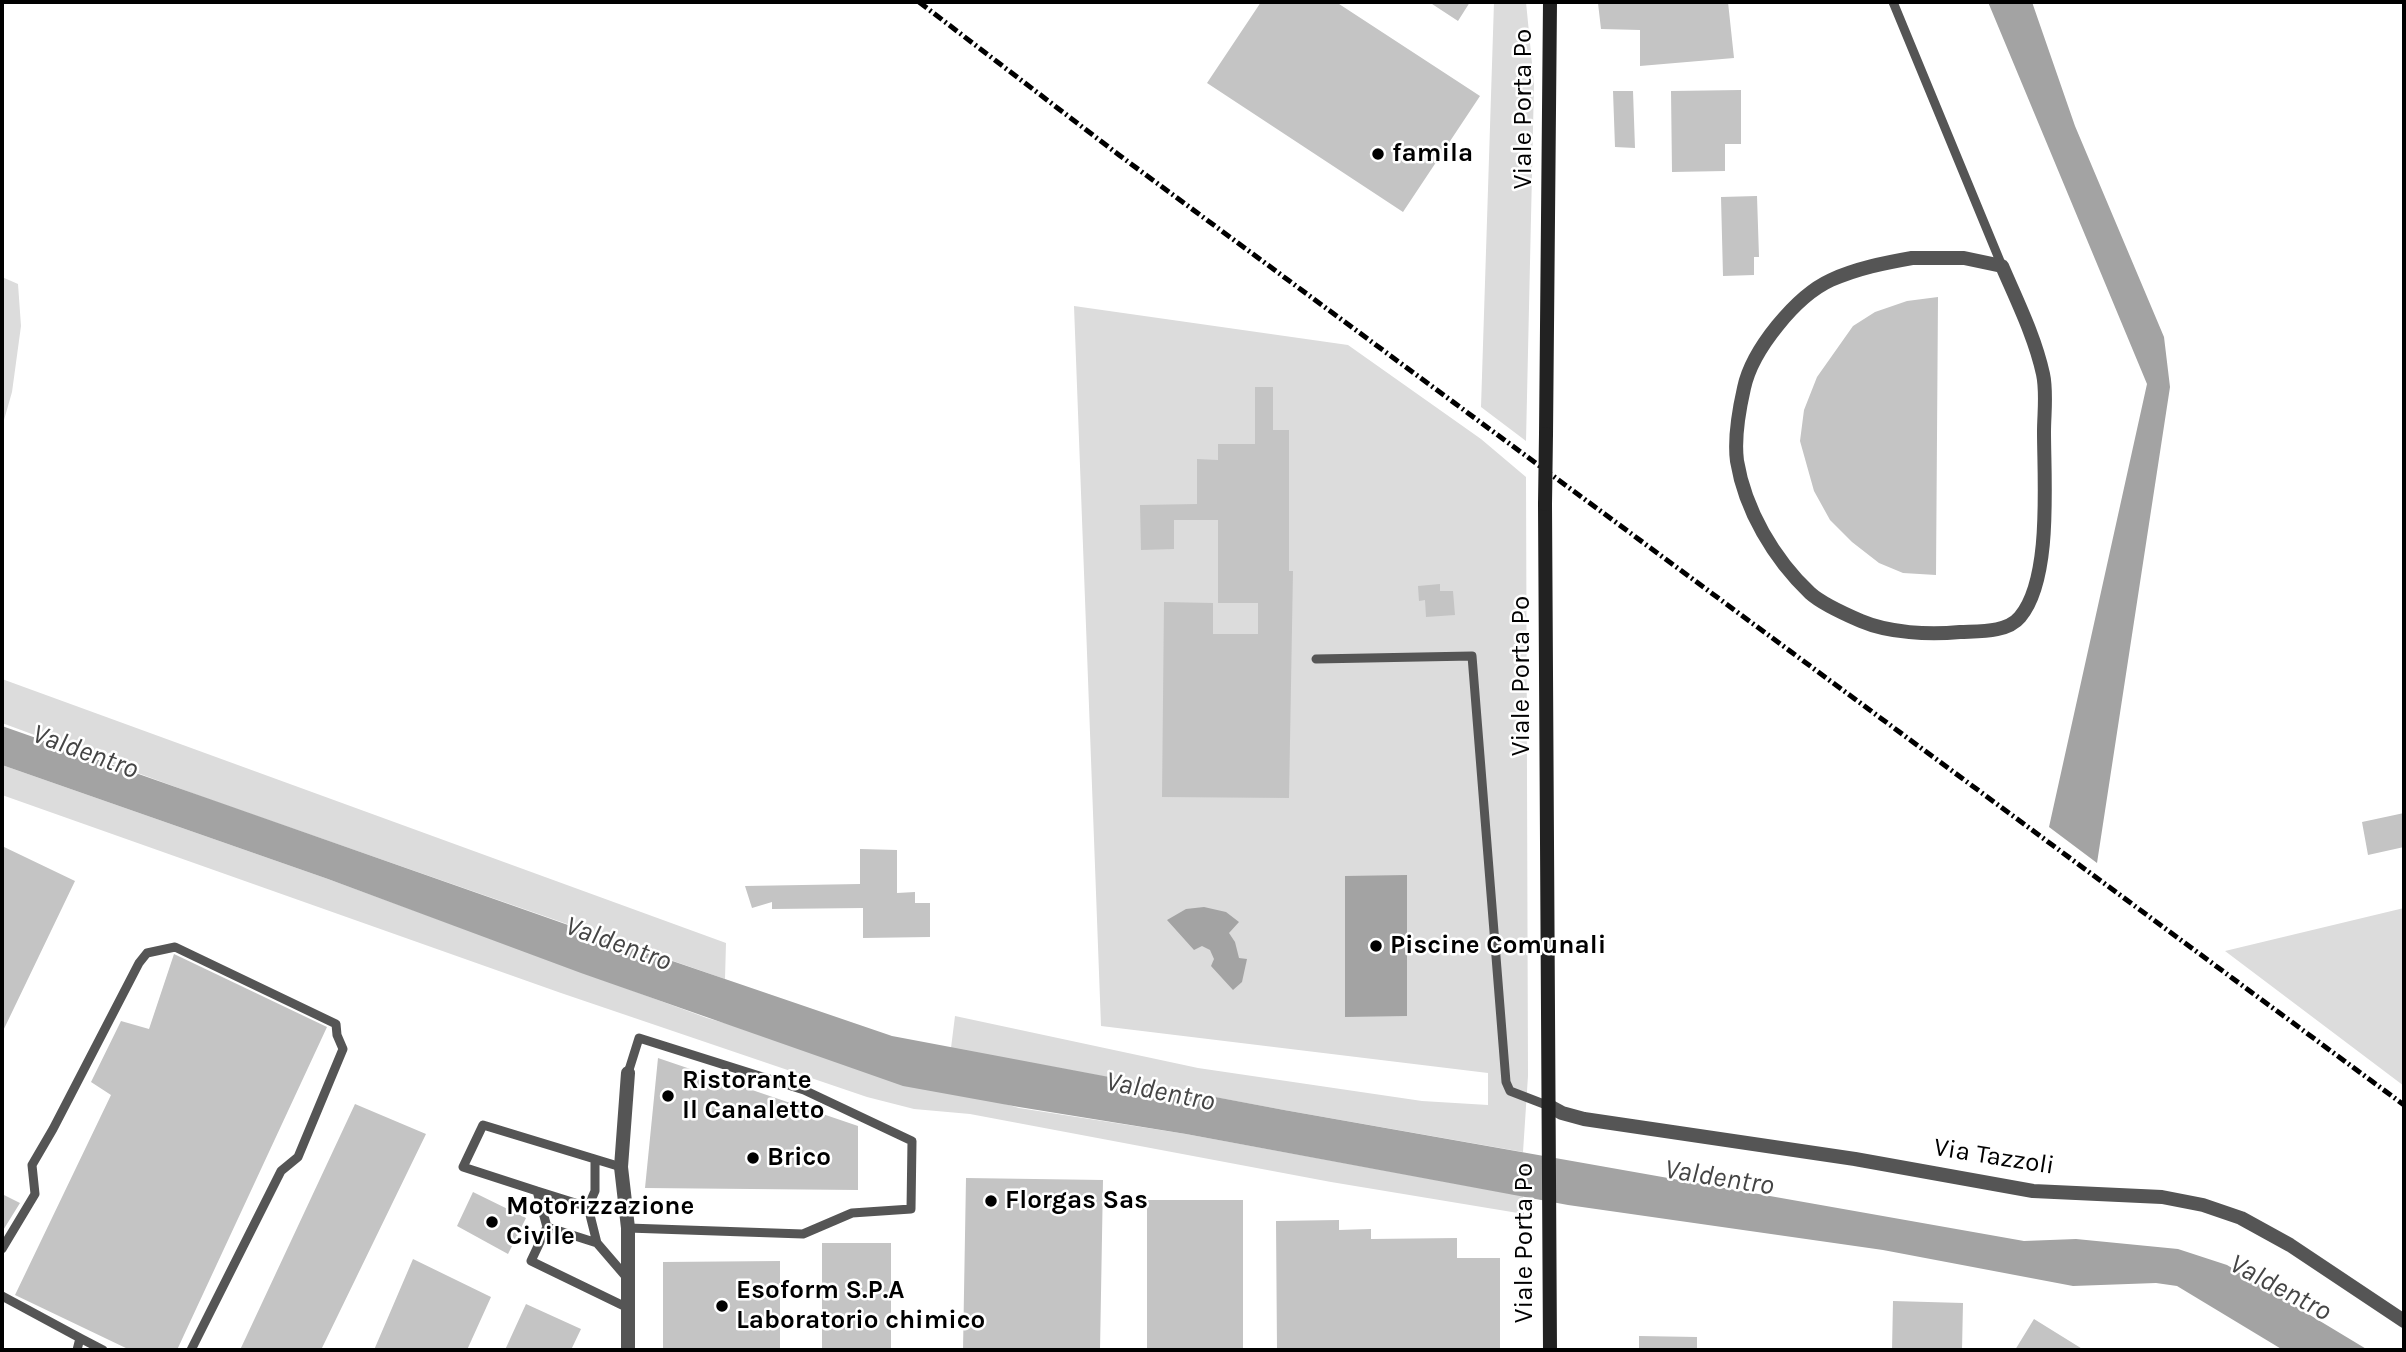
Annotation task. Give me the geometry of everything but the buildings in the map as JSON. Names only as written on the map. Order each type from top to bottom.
[{"type":"main road","name":"Viale Porta Po","points":[[1550,2],[1545,505],[1550,1350]]},
{"type":"street","points":[[1912,258],[1964,258],[2002,265],[2044,376],[2043,542],[2034,593],[2019,619],[1997,629],[1953,633],[1900,630],[1862,622],[1812,595],[1776,555],[1751,507],[1737,460],[1739,412],[1747,374],[1768,338],[1795,306],[1828,281],[1868,266],[1912,258]]},
{"type":"street","points":[[628,1073],[621,1167],[628,1228],[628,1350]]},
{"type":"street","name":"Via Tazzoli","points":[[1549,1107],[1584,1119],[1855,1159],[2033,1191],[2162,1197],[2203,1205],[2241,1218],[2290,1245],[2404,1321]]},
{"type":"lane","points":[[1893,2],[2002,265]]},
{"type":"lane","points":[[1316,659],[1472,656],[1506,1082],[1510,1091],[1549,1107]]},
{"type":"lane","points":[[2,1250],[35,1194],[32,1165],[139,962],[147,953],[175,947],[336,1024],[343,1049],[298,1157],[281,1171],[191,1350]]},
{"type":"lane","points":[[628,1073],[639,1038],[804,1090],[912,1141],[911,1209],[852,1213],[803,1234],[628,1228]]},
{"type":"lane","points":[[588,1207],[463,1167],[482,1125],[621,1167]]},
{"type":"lane","points":[[595,1160],[595,1191],[588,1207],[597,1243],[628,1280]]},
{"type":"lane","points":[[537,1191],[547,1227],[531,1261],[628,1308]]},
{"type":"lane","points":[[547,1227],[597,1243]]},
{"type":"lane","points":[[2,1296],[103,1350]]},
{"type":"lane","points":[[77,1350],[80,1338]]},
{"type":"shaded area","points":[[1494,2],[1526,2],[1534,84],[1526,441],[1481,407]]},
{"type":"shaded area","points":[[2,277],[18,284],[21,326],[12,392],[2,427]]},
{"type":"shaded area","points":[[1074,306],[1348,345],[1481,439],[1526,477],[1528,1076],[1523,1152],[951,1048],[955,1016],[1198,1068],[1422,1101],[1488,1105],[1488,1073],[1101,1026]]},
{"type":"shaded area","points":[[2,679],[726,943],[725,979],[211,800],[2,723]]},
{"type":"shaded area","points":[[2,765],[328,879],[707,1018],[1019,1108],[1186,1134],[1523,1196],[1524,1214],[1331,1182],[970,1114],[914,1109],[867,1097],[561,993],[2,795]]},
{"type":"shaded area","points":[[2404,908],[2404,1086],[2225,951]]},
{"type":"water","points":[[1988,2],[2032,2],[2075,126],[2164,337],[2170,387],[2097,863],[2049,827],[2147,384]]},
{"type":"water","name":"Valdentro","points":[[2,726],[892,1036],[1284,1110],[2024,1241],[2076,1239],[2178,1249],[2227,1265],[2368,1350],[2283,1350],[2177,1286],[2156,1283],[2073,1286],[1883,1250],[1568,1205],[1186,1134],[903,1086],[2,765]]},
{"type":"water","name":"Piscine Comunali","points":[[1407,875],[1407,1016],[1345,1017],[1345,876]]},
{"type":"water","points":[[1204,907],[1226,912],[1239,922],[1229,933],[1235,942],[1239,958],[1247,959],[1242,982],[1233,990],[1211,966],[1214,959],[1210,950],[1202,946],[1194,950],[1167,920],[1186,909]]},
{"type":"railway","points":[[919,2],[1119,155],[2404,1105]]},
{"type":"place","name":"famila","points":[[1378,154]]},
{"type":"place","name":"Piscine Comunali","points":[[1376,946]]},
{"type":"place","name":"Ristorante Il Canaletto","points":[[668,1096]]},
{"type":"place","name":"Brico","points":[[753,1158]]},
{"type":"place","name":"Florgas Sas","points":[[991,1201]]},
{"type":"place","name":"Motorizzazione Civile","points":[[492,1222]]},
{"type":"place","name":"Esoform S.P.A Laboratorio chimico","points":[[722,1306]]}]
